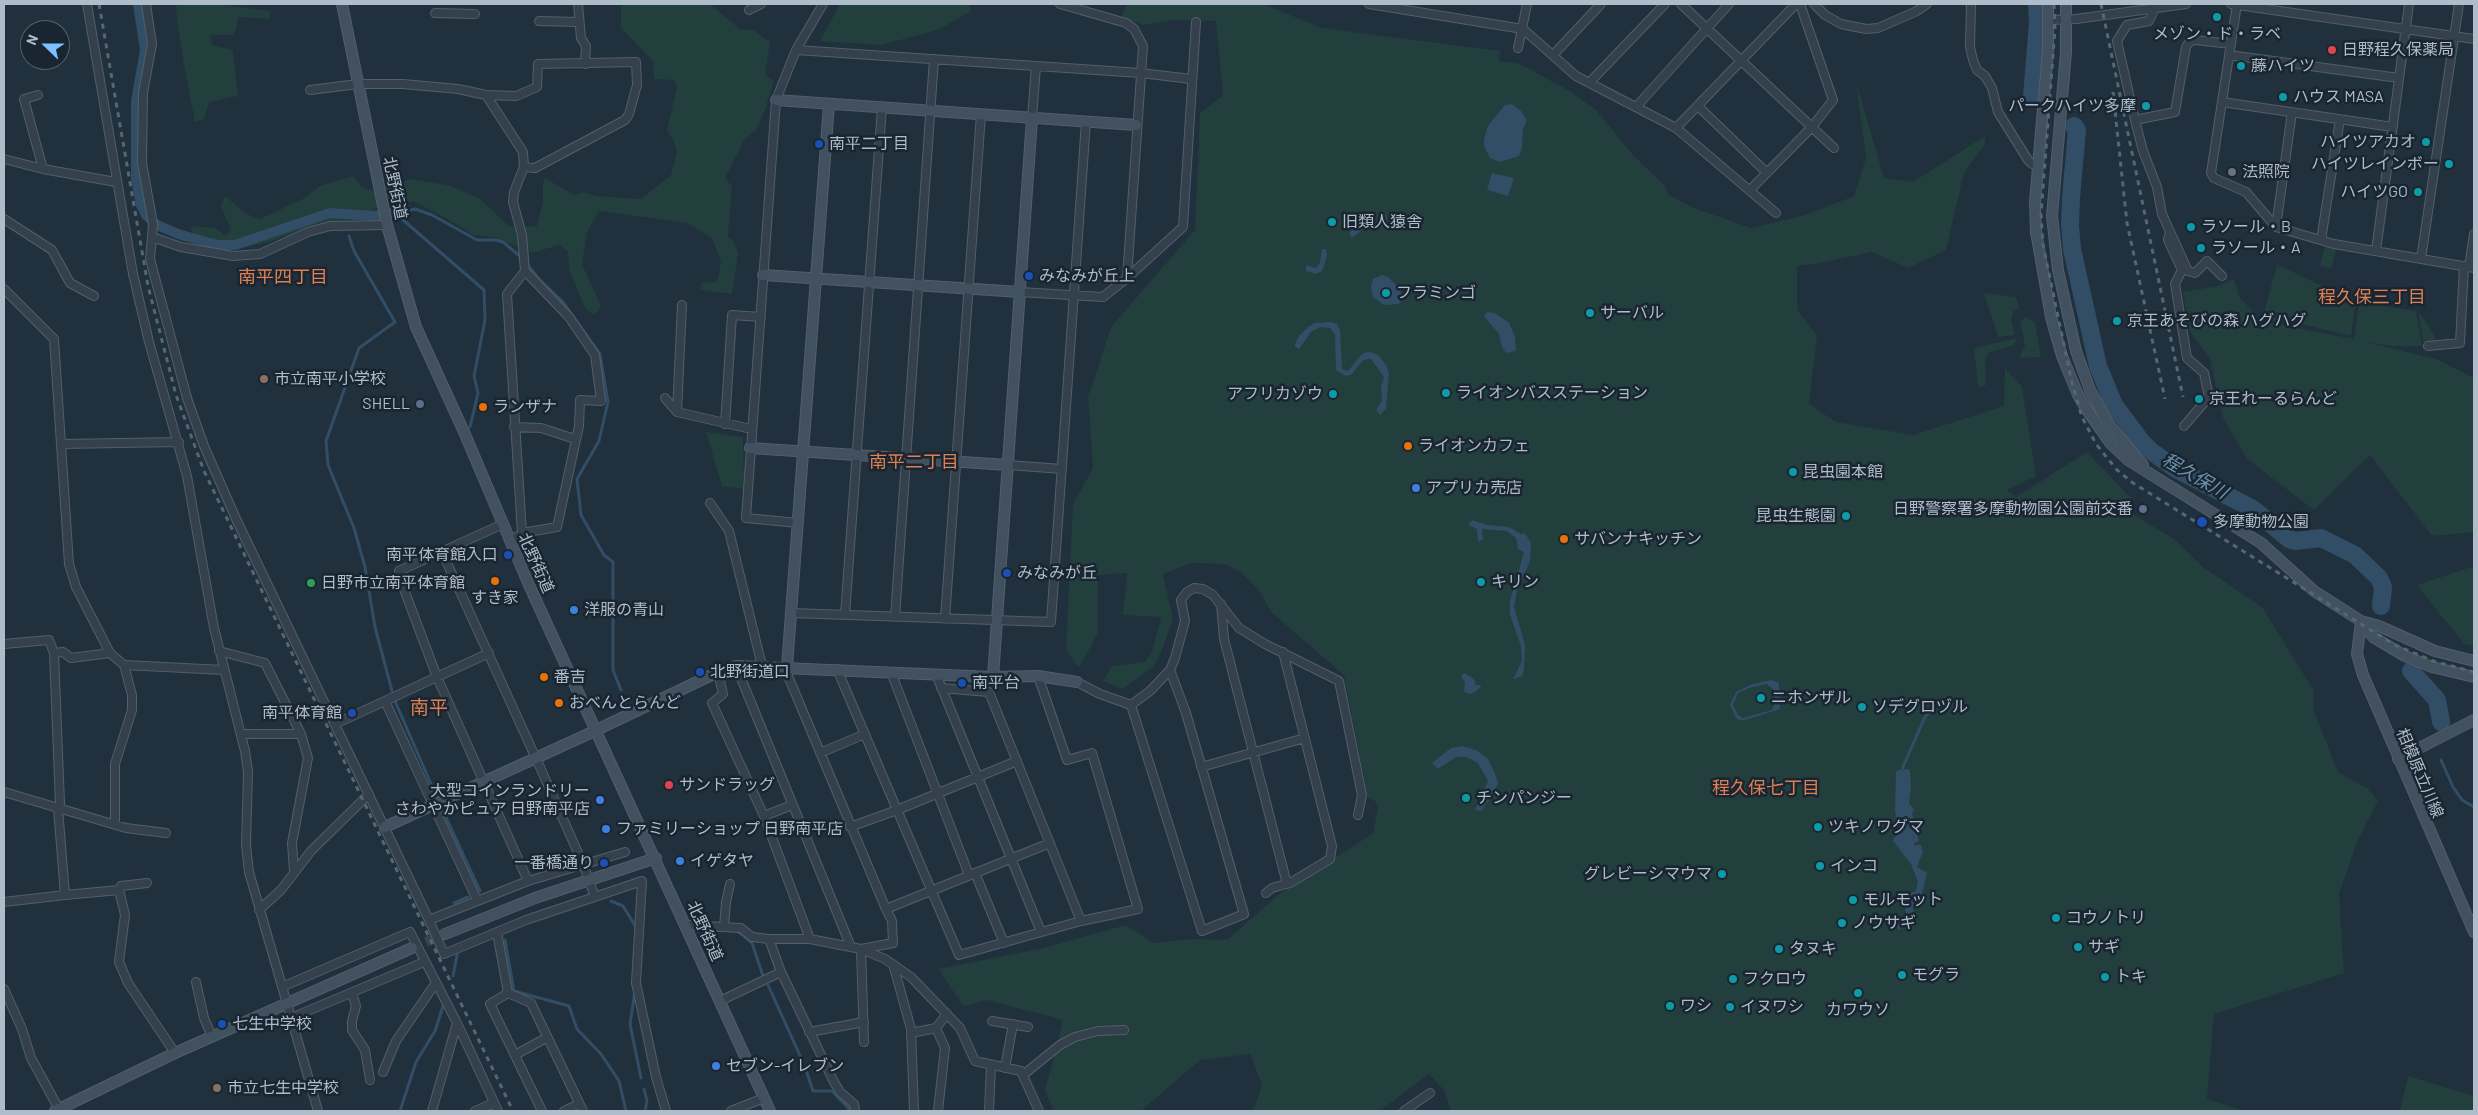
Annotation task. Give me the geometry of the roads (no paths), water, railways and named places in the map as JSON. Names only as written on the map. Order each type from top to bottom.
[{"type":"street","points":[[87,4],[116,182],[140,310],[180,442],[219,650],[242,734],[248,772],[246,845],[249,872],[318,1111]]},
{"type":"street","points":[[146,4],[152,44],[143,93],[142,163],[152,224],[150,259],[187,398],[204,446],[237,521],[385,827],[444,954],[496,932],[642,881],[636,983],[656,1077],[666,1111]]},
{"type":"street","name":"北野街道","points":[[342,4],[387,223],[416,327],[510,542],[770,1111]]},
{"type":"street","points":[[578,4],[578,22],[581,38],[586,46],[585,64]]},
{"type":"street","points":[[748,10],[761,4]]},
{"type":"street","points":[[798,524],[746,518],[776,100],[796,50],[824,4]]},
{"type":"street","points":[[1060,4],[1126,23],[1134,28],[1143,46],[1136,125],[1127,278]]},
{"type":"street","points":[[1369,4],[1414,7],[1523,29],[1576,76],[1676,128],[1751,189],[1776,212]]},
{"type":"street","points":[[1518,48],[1527,4]]},
{"type":"street","points":[[1553,55],[1601,4]]},
{"type":"street","points":[[1589,83],[1665,4]]},
{"type":"street","points":[[1681,4],[1834,148]]},
{"type":"street","points":[[1636,107],[1729,4]]},
{"type":"street","points":[[1676,128],[1796,4]]},
{"type":"street","points":[[1751,189],[1812,127],[1833,100],[1800,4]]},
{"type":"street","points":[[1814,4],[1825,15],[1841,24],[1866,29],[1878,28],[1917,11],[1927,4]]},
{"type":"street","points":[[1971,4],[1970,47],[1977,70],[1985,76],[1992,88],[1998,112],[2028,160],[2032,164],[2038,164]]},
{"type":"street","points":[[2048,4],[2049,20],[2038,164],[2036,232],[2051,317],[2062,356],[2078,394],[2104,434],[2128,460],[2261,543],[2314,591],[2361,621],[2379,626],[2435,651],[2474,661]]},
{"type":"street","points":[[2066,4],[2067,19],[2052,203],[2058,270],[2076,351],[2090,390],[2105,419],[2118,437],[2154,476]]},
{"type":"street","points":[[2049,20],[2186,4]]},
{"type":"street","points":[[2469,267],[2321,240],[2276,227],[2246,192],[2214,178],[2211,173],[2231,44],[2235,4],[2474,39]]},
{"type":"street","points":[[2376,251],[2409,4]]},
{"type":"street","points":[[2421,259],[2459,4]]},
{"type":"street","points":[[2155,8],[2150,21],[2127,25],[2117,41],[2135,120],[2143,151],[2157,187],[2162,214],[2188,271],[2195,273],[2207,261],[2222,276]]},
{"type":"street","points":[[435,13],[475,14]]},
{"type":"street","points":[[539,21],[578,22]]},
{"type":"street","points":[[764,275],[1103,297],[1127,278],[1183,227],[1196,22]]},
{"type":"street","points":[[2135,120],[2175,112],[2186,47],[2190,41],[2231,44]]},
{"type":"street","points":[[796,50],[1036,66],[1191,79]]},
{"type":"street","points":[[2229,55],[2400,78]]},
{"type":"street","points":[[895,617],[932,111],[934,59]]},
{"type":"street","points":[[310,90],[358,84],[402,84],[458,89],[486,95],[516,96],[537,87],[538,64],[636,62],[637,85],[629,114],[625,120],[535,168],[524,167]]},
{"type":"street","points":[[993,676],[1036,66]]},
{"type":"street","points":[[38,94],[24,99],[43,169]]},
{"type":"street","points":[[486,95],[523,152],[524,167],[514,192],[513,202],[525,263],[569,317],[594,355],[601,401],[580,400],[579,426],[557,527],[522,532],[510,542]]},
{"type":"street","points":[[776,100],[1136,125]]},
{"type":"street","points":[[2222,102],[2393,127]]},
{"type":"street","points":[[829,104],[787,667],[788,676],[850,827],[892,921],[894,943],[862,949]]},
{"type":"street","points":[[1698,106],[1767,173]]},
{"type":"street","points":[[845,615],[882,107]]},
{"type":"street","points":[[2276,227],[2292,112]]},
{"type":"street","points":[[945,618],[981,114]]},
{"type":"street","points":[[2321,240],[2340,119]]},
{"type":"street","points":[[791,613],[1051,622],[1086,121]]},
{"type":"street","points":[[4,159],[43,169],[116,182]]},
{"type":"street","points":[[4,219],[52,250],[70,283],[94,296]]},
{"type":"street","points":[[152,237],[202,251],[233,256],[260,254],[308,232],[330,226],[387,223]]},
{"type":"street","points":[[2170,231],[2168,240],[2182,270],[2175,284],[2187,358],[2204,373],[2209,397],[2184,426]]},
{"type":"street","points":[[2428,346],[2460,343],[2474,234]]},
{"type":"street","points":[[522,532],[507,294],[525,263]]},
{"type":"street","points":[[4,289],[54,339],[69,564],[76,587],[110,653],[124,665],[132,695],[132,710],[115,764],[115,824]]},
{"type":"street","points":[[677,412],[682,305]]},
{"type":"street","points":[[725,424],[732,315],[761,317]]},
{"type":"street","points":[[665,398],[677,412],[751,429]]},
{"type":"street","points":[[514,427],[541,428],[575,439]]},
{"type":"street","points":[[62,444],[180,442]]},
{"type":"street","points":[[750,448],[1062,469]]},
{"type":"street","points":[[710,503],[729,531],[762,666]]},
{"type":"street","points":[[503,524],[399,571],[437,677],[528,881]]},
{"type":"street","points":[[442,552],[536,758],[583,864],[595,897]]},
{"type":"street","points":[[1130,705],[1150,691],[1170,670],[1185,621],[1181,600],[1187,592],[1194,588],[1203,589],[1213,594],[1240,628],[1339,681],[1362,796],[1358,815]]},
{"type":"street","points":[[1221,604],[1224,639],[1287,884]]},
{"type":"street","points":[[2361,621],[2373,637],[2405,656],[2432,667],[2474,677]]},
{"type":"street","name":"相模原立川線","points":[[2361,621],[2358,648],[2359,665],[2474,932]]},
{"type":"street","points":[[4,644],[49,640],[54,653],[60,803],[58,808],[65,895]]},
{"type":"street","points":[[219,650],[265,663],[301,734],[308,758],[292,843],[294,871]]},
{"type":"street","points":[[54,653],[63,652],[71,658],[110,653]]},
{"type":"street","points":[[1266,893],[1272,888],[1287,884],[1330,858],[1332,846],[1283,652]]},
{"type":"street","points":[[335,724],[489,653]]},
{"type":"street","points":[[124,665],[224,670]]},
{"type":"street","points":[[736,666],[851,947]]},
{"type":"street","points":[[385,827],[718,672],[736,666],[1038,676],[1078,682],[1100,694],[1130,705]]},
{"type":"street","points":[[837,669],[959,955],[1081,921],[1138,909],[1092,753],[1067,760],[1038,676]]},
{"type":"street","points":[[1130,705],[1202,931],[1244,914],[1186,713],[1170,670]]},
{"type":"street","points":[[718,672],[723,694],[712,703],[764,816],[810,939]]},
{"type":"street","points":[[891,672],[938,794],[1004,943]]},
{"type":"street","points":[[936,674],[1010,859],[1042,932]]},
{"type":"street","points":[[941,688],[989,692],[1081,921]]},
{"type":"street","points":[[386,700],[477,900]]},
{"type":"street","points":[[2398,759],[2474,720]]},
{"type":"street","points":[[242,734],[301,734]]},
{"type":"street","points":[[820,753],[865,734]]},
{"type":"street","points":[[1201,766],[1305,738]]},
{"type":"street","points":[[850,827],[938,794],[1017,761]]},
{"type":"street","points":[[4,792],[115,824],[166,833]]},
{"type":"street","points":[[259,910],[280,890],[310,851],[369,794]]},
{"type":"street","points":[[764,816],[792,805]]},
{"type":"street","points":[[886,909],[1050,843]]},
{"type":"street","points":[[429,920],[528,881],[625,852]]},
{"type":"street","points":[[445,934],[535,898],[656,858]]},
{"type":"street","points":[[4,902],[119,890],[121,886],[147,884]]},
{"type":"street","points":[[724,927],[730,884]]},
{"type":"street","points":[[119,890],[126,915],[119,962],[128,983],[175,1053]]},
{"type":"street","points":[[686,926],[740,928],[752,937],[769,939],[810,939],[862,949],[893,964],[911,976],[960,1028],[975,1061],[1021,1071],[1039,1111]]},
{"type":"street","points":[[282,987],[410,932],[435,984],[457,1023],[498,1111]]},
{"type":"street","points":[[496,932],[508,993]]},
{"type":"street","points":[[769,939],[781,972],[809,1032],[834,1082],[840,1092],[854,1104],[855,1111]]},
{"type":"street","points":[[4,989],[22,1029],[31,1058],[58,1111],[175,1053],[412,948]]},
{"type":"street","points":[[862,949],[864,1042]]},
{"type":"street","points":[[291,1018],[424,962]]},
{"type":"street","points":[[893,964],[911,1033],[914,1111]]},
{"type":"street","points":[[720,1001],[781,972]]},
{"type":"street","points":[[196,982],[204,1018],[212,1037]]},
{"type":"street","points":[[384,1072],[396,1041],[435,984]]},
{"type":"street","points":[[352,992],[356,1006],[352,1030],[364,1050],[370,1080]]},
{"type":"street","points":[[508,993],[531,1003],[546,1038],[581,1108],[564,1111]]},
{"type":"street","points":[[508,993],[490,1004],[542,1111]]},
{"type":"street","points":[[911,1033],[936,1028],[947,1014]]},
{"type":"street","points":[[992,1020],[1028,1027]]},
{"type":"street","points":[[809,1032],[864,1022]]},
{"type":"street","points":[[432,1111],[457,1023]]},
{"type":"street","points":[[1004,1068],[1013,1024]]},
{"type":"street","points":[[936,1028],[945,1048],[938,1111]]},
{"type":"street","points":[[1023,1075],[1060,1044],[1075,1037],[1098,1031],[1124,1030]]},
{"type":"street","points":[[515,1055],[546,1038]]},
{"type":"street","points":[[989,1111],[991,1065]]},
{"type":"street","points":[[1404,1111],[1430,1093]]},
{"type":"street","points":[[731,1111],[764,1098]]},
{"type":"street","points":[[475,1111],[494,1103]]},
{"type":"water","points":[[1512,104],[1521,111],[1527,120],[1523,129],[1522,148],[1519,156],[1500,162],[1490,158],[1484,146],[1484,139],[1488,126],[1505,105]]},
{"type":"water","points":[[1492,173],[1514,178],[1508,196],[1487,190]]},
{"type":"water","points":[[1385,213],[1387,220],[1383,227],[1363,229],[1352,238],[1349,233],[1353,229],[1368,223],[1382,222]]},
{"type":"water","points":[[1322,249],[1326,249],[1327,256],[1322,271],[1316,274],[1306,271],[1306,265],[1316,268],[1320,263]]},
{"type":"water","points":[[1382,275],[1388,277],[1400,289],[1402,300],[1399,304],[1384,305],[1373,297],[1371,287],[1373,279]]},
{"type":"water","points":[[1487,312],[1495,313],[1509,323],[1515,337],[1516,351],[1506,353],[1502,347],[1499,334],[1484,316]]},
{"type":"water","points":[[1331,322],[1337,324],[1340,330],[1342,369],[1348,371],[1363,353],[1371,352],[1378,355],[1386,365],[1389,373],[1386,409],[1380,415],[1376,410],[1382,401],[1381,388],[1384,377],[1371,359],[1363,360],[1351,375],[1346,376],[1336,370],[1335,334],[1330,328],[1320,327],[1311,332],[1299,349],[1294,346],[1299,336],[1308,327],[1315,323]]},
{"type":"water","points":[[1472,520],[1487,525],[1509,527],[1521,534],[1525,533],[1531,543],[1530,561],[1517,590],[1514,607],[1525,645],[1524,669],[1522,676],[1513,679],[1522,661],[1521,646],[1510,615],[1510,601],[1524,552],[1518,549],[1516,538],[1507,531],[1482,529],[1483,540],[1478,541],[1477,529],[1468,525]]},
{"type":"water","points":[[1464,673],[1474,679],[1476,685],[1481,687],[1470,694],[1464,692],[1465,682],[1461,676]]},
{"type":"water","points":[[1772,680],[1779,683],[1780,709],[1745,720],[1739,720],[1736,718],[1730,705],[1736,692],[1752,684]],"holes":[[[1767,684],[1774,690],[1775,703],[1772,710],[1743,718],[1738,715],[1733,705],[1738,693],[1749,688]]]},
{"type":"water","points":[[1462,746],[1476,750],[1488,759],[1498,783],[1481,811],[1475,810],[1488,781],[1478,763],[1466,757],[1456,757],[1438,769],[1432,763],[1451,748]]},
{"type":"water","points":[[1908,769],[1910,771],[1911,787],[1909,803],[1914,810],[1912,814],[1919,841],[1914,843],[1914,845],[1921,845],[1923,852],[1917,867],[1927,873],[1921,898],[1915,901],[1912,908],[1915,913],[1913,918],[1899,930],[1895,925],[1907,915],[1905,910],[1910,893],[1916,891],[1918,882],[1911,864],[1893,841],[1898,830],[1895,811],[1896,772]]},
{"type":"waterway","points":[[138,4],[145,50],[136,101],[136,179],[141,205],[146,215],[157,225],[178,234],[217,245],[235,245],[330,213],[374,216],[395,213]]},
{"type":"waterway","name":"程久保川","points":[[2036,99],[2032,97],[2038,22],[2037,4]]},
{"type":"waterway","name":"程久保川","points":[[2074,126],[2077,130],[2071,198],[2070,225],[2072,249],[2098,366],[2114,405],[2141,441],[2151,451],[2176,469],[2253,509],[2289,539],[2295,541],[2321,538],[2355,555],[2379,578],[2383,587],[2381,606]]},
{"type":"waterway","points":[[395,213],[415,209],[432,215],[477,240],[503,242],[522,258]]},
{"type":"waterway","points":[[395,213],[484,290],[485,320],[474,376],[478,393],[470,427]]},
{"type":"waterway","points":[[349,236],[354,251],[395,322],[359,348],[326,441],[328,465],[354,528],[365,567],[375,627],[392,691]]},
{"type":"waterway","points":[[526,263],[539,279],[563,302],[600,354],[608,402],[599,441],[577,479],[581,515],[604,555],[613,562],[613,670],[621,690]]},
{"type":"waterway","name":"程久保川","points":[[2411,671],[2437,700],[2441,722]]},
{"type":"waterway","points":[[395,701],[434,791]]},
{"type":"waterway","points":[[1902,769],[1925,717],[1938,702]]},
{"type":"waterway","points":[[2441,760],[2453,787],[2462,800],[2474,807]]},
{"type":"waterway","points":[[443,811],[480,891]]},
{"type":"waterway","points":[[454,903],[468,897]]},
{"type":"waterway","points":[[611,901],[623,906],[636,927]]},
{"type":"waterway","points":[[700,929],[737,931],[744,936],[752,943],[763,976]]},
{"type":"waterway","points":[[505,940],[514,991],[569,1006],[577,1029],[601,1054],[619,1081],[626,1111]]},
{"type":"waterway","points":[[453,976],[457,955]]},
{"type":"waterway","points":[[768,985],[802,1060]]},
{"type":"waterway","points":[[635,991],[630,1024],[641,1078]]},
{"type":"waterway","points":[[400,1111],[416,1062],[435,1031],[444,1003]]},
{"type":"waterway","points":[[805,1067],[813,1091],[832,1091],[851,1111]]},
{"type":"waterway","points":[[644,1089],[647,1101],[645,1111]]},
{"type":"tunnel","points":[[412,948],[445,934]]},
{"type":"railway","points":[[99,4],[148,286],[176,395],[204,471],[513,1111]]},
{"type":"railway","points":[[2054,4],[2055,29],[2041,215],[2043,245],[2072,383],[2082,417],[2096,444],[2117,470],[2133,483],[2395,645],[2433,661],[2474,672]]},
{"type":"railway","points":[[2101,4],[2183,397]]},
{"type":"railway","points":[[2113,92],[2127,223],[2165,399]]},
{"type":"place","name":"メゾン・ド・ラベ","points":[[2217,17]]},
{"type":"place","name":"日野程久保薬局","points":[[2332,50]]},
{"type":"place","name":"藤ハイツ","points":[[2241,66]]},
{"type":"place","name":"ハウス MASA","points":[[2283,97]]},
{"type":"place","name":"パークハイツ多摩","points":[[2146,106]]},
{"type":"place","name":"ハイツアカオ","points":[[2426,142]]},
{"type":"place","name":"南平二丁目","points":[[819,144]]},
{"type":"place","name":"ハイツレインボー","points":[[2449,164]]},
{"type":"place","name":"法照院","points":[[2232,172]]},
{"type":"place","name":"ハイツGO","points":[[2418,192]]},
{"type":"place","name":"旧類人猿舎","points":[[1332,222]]},
{"type":"place","name":"ラソール・B","points":[[2191,227]]},
{"type":"place","name":"ラソール・A","points":[[2201,248]]},
{"type":"place","name":"みなみが丘上","points":[[1029,276]]},
{"type":"place","name":"フラミンゴ","points":[[1386,293]]},
{"type":"place","name":"サーバル","points":[[1590,313]]},
{"type":"place","name":"京王あそびの森 ハグハグ","points":[[2117,321]]},
{"type":"place","name":"市立南平小学校","points":[[264,379]]},
{"type":"place","name":"ライオンバスステーション","points":[[1446,393]]},
{"type":"place","name":"アフリカゾウ","points":[[1333,394]]},
{"type":"place","name":"京王れーるらんど","points":[[2199,399]]},
{"type":"place","name":"SHELL","points":[[420,404]]},
{"type":"place","name":"ランザナ","points":[[483,407]]},
{"type":"place","name":"ライオンカフェ","points":[[1408,446]]},
{"type":"place","name":"昆虫園本館","points":[[1793,472]]},
{"type":"place","name":"アプリカ売店","points":[[1416,488]]},
{"type":"place","name":"日野警察署多摩動物園公園前交番","points":[[2143,509]]},
{"type":"place","name":"昆虫生態園","points":[[1846,516]]},
{"type":"place","name":"多摩動物公園","points":[[2202,522]]},
{"type":"place","name":"サバンナキッチン","points":[[1564,539]]},
{"type":"place","name":"南平体育館入口","points":[[508,555]]},
{"type":"place","name":"みなみが丘","points":[[1007,573]]},
{"type":"place","name":"すき家","points":[[495,581]]},
{"type":"place","name":"キリン","points":[[1481,582]]},
{"type":"place","name":"日野市立南平体育館","points":[[311,583]]},
{"type":"place","name":"洋服の青山","points":[[574,610]]},
{"type":"place","name":"北野街道口","points":[[700,672]]},
{"type":"place","name":"番吉","points":[[544,677]]},
{"type":"place","name":"南平台","points":[[962,683]]},
{"type":"place","name":"ニホンザル","points":[[1761,698]]},
{"type":"place","name":"おべんとらんど","points":[[559,703]]},
{"type":"place","name":"ソデグロヅル","points":[[1862,707]]},
{"type":"place","name":"南平体育館","points":[[352,713]]},
{"type":"place","name":"サンドラッグ","points":[[669,785]]},
{"type":"place","name":"チンパンジー","points":[[1466,798]]},
{"type":"place","name":"大型コインランドリー さわやかピュア 日野南平店","points":[[600,800]]},
{"type":"place","name":"ツキノワグマ","points":[[1818,827]]},
{"type":"place","name":"ファミリーショップ 日野南平店","points":[[606,829]]},
{"type":"place","name":"イゲタヤ","points":[[680,861]]},
{"type":"place","name":"一番橋通り","points":[[604,863]]},
{"type":"place","name":"インコ","points":[[1820,866]]},
{"type":"place","name":"グレビーシマウマ","points":[[1722,874]]},
{"type":"place","name":"モルモット","points":[[1853,900]]},
{"type":"place","name":"コウノトリ","points":[[2056,918]]},
{"type":"place","name":"ノウサギ","points":[[1842,923]]},
{"type":"place","name":"サギ","points":[[2078,947]]},
{"type":"place","name":"タヌキ","points":[[1779,949]]},
{"type":"place","name":"モグラ","points":[[1902,975]]},
{"type":"place","name":"トキ","points":[[2105,977]]},
{"type":"place","name":"フクロウ","points":[[1733,979]]},
{"type":"place","name":"カワウソ","points":[[1858,993]]},
{"type":"place","name":"ワシ","points":[[1670,1006]]},
{"type":"place","name":"イヌワシ","points":[[1730,1007]]},
{"type":"place","name":"七生中学校","points":[[222,1024]]},
{"type":"place","name":"セブン-イレブン","points":[[716,1066]]},
{"type":"place","name":"市立七生中学校","points":[[217,1088]]},
{"type":"district","name":"南平四丁目","points":[[283,277]]},
{"type":"district","name":"程久保三丁目","points":[[2372,297]]},
{"type":"district","name":"南平二丁目","points":[[914,462]]},
{"type":"district","name":"南平","points":[[429,708]]},
{"type":"district","name":"程久保七丁目","points":[[1766,788]]}]
